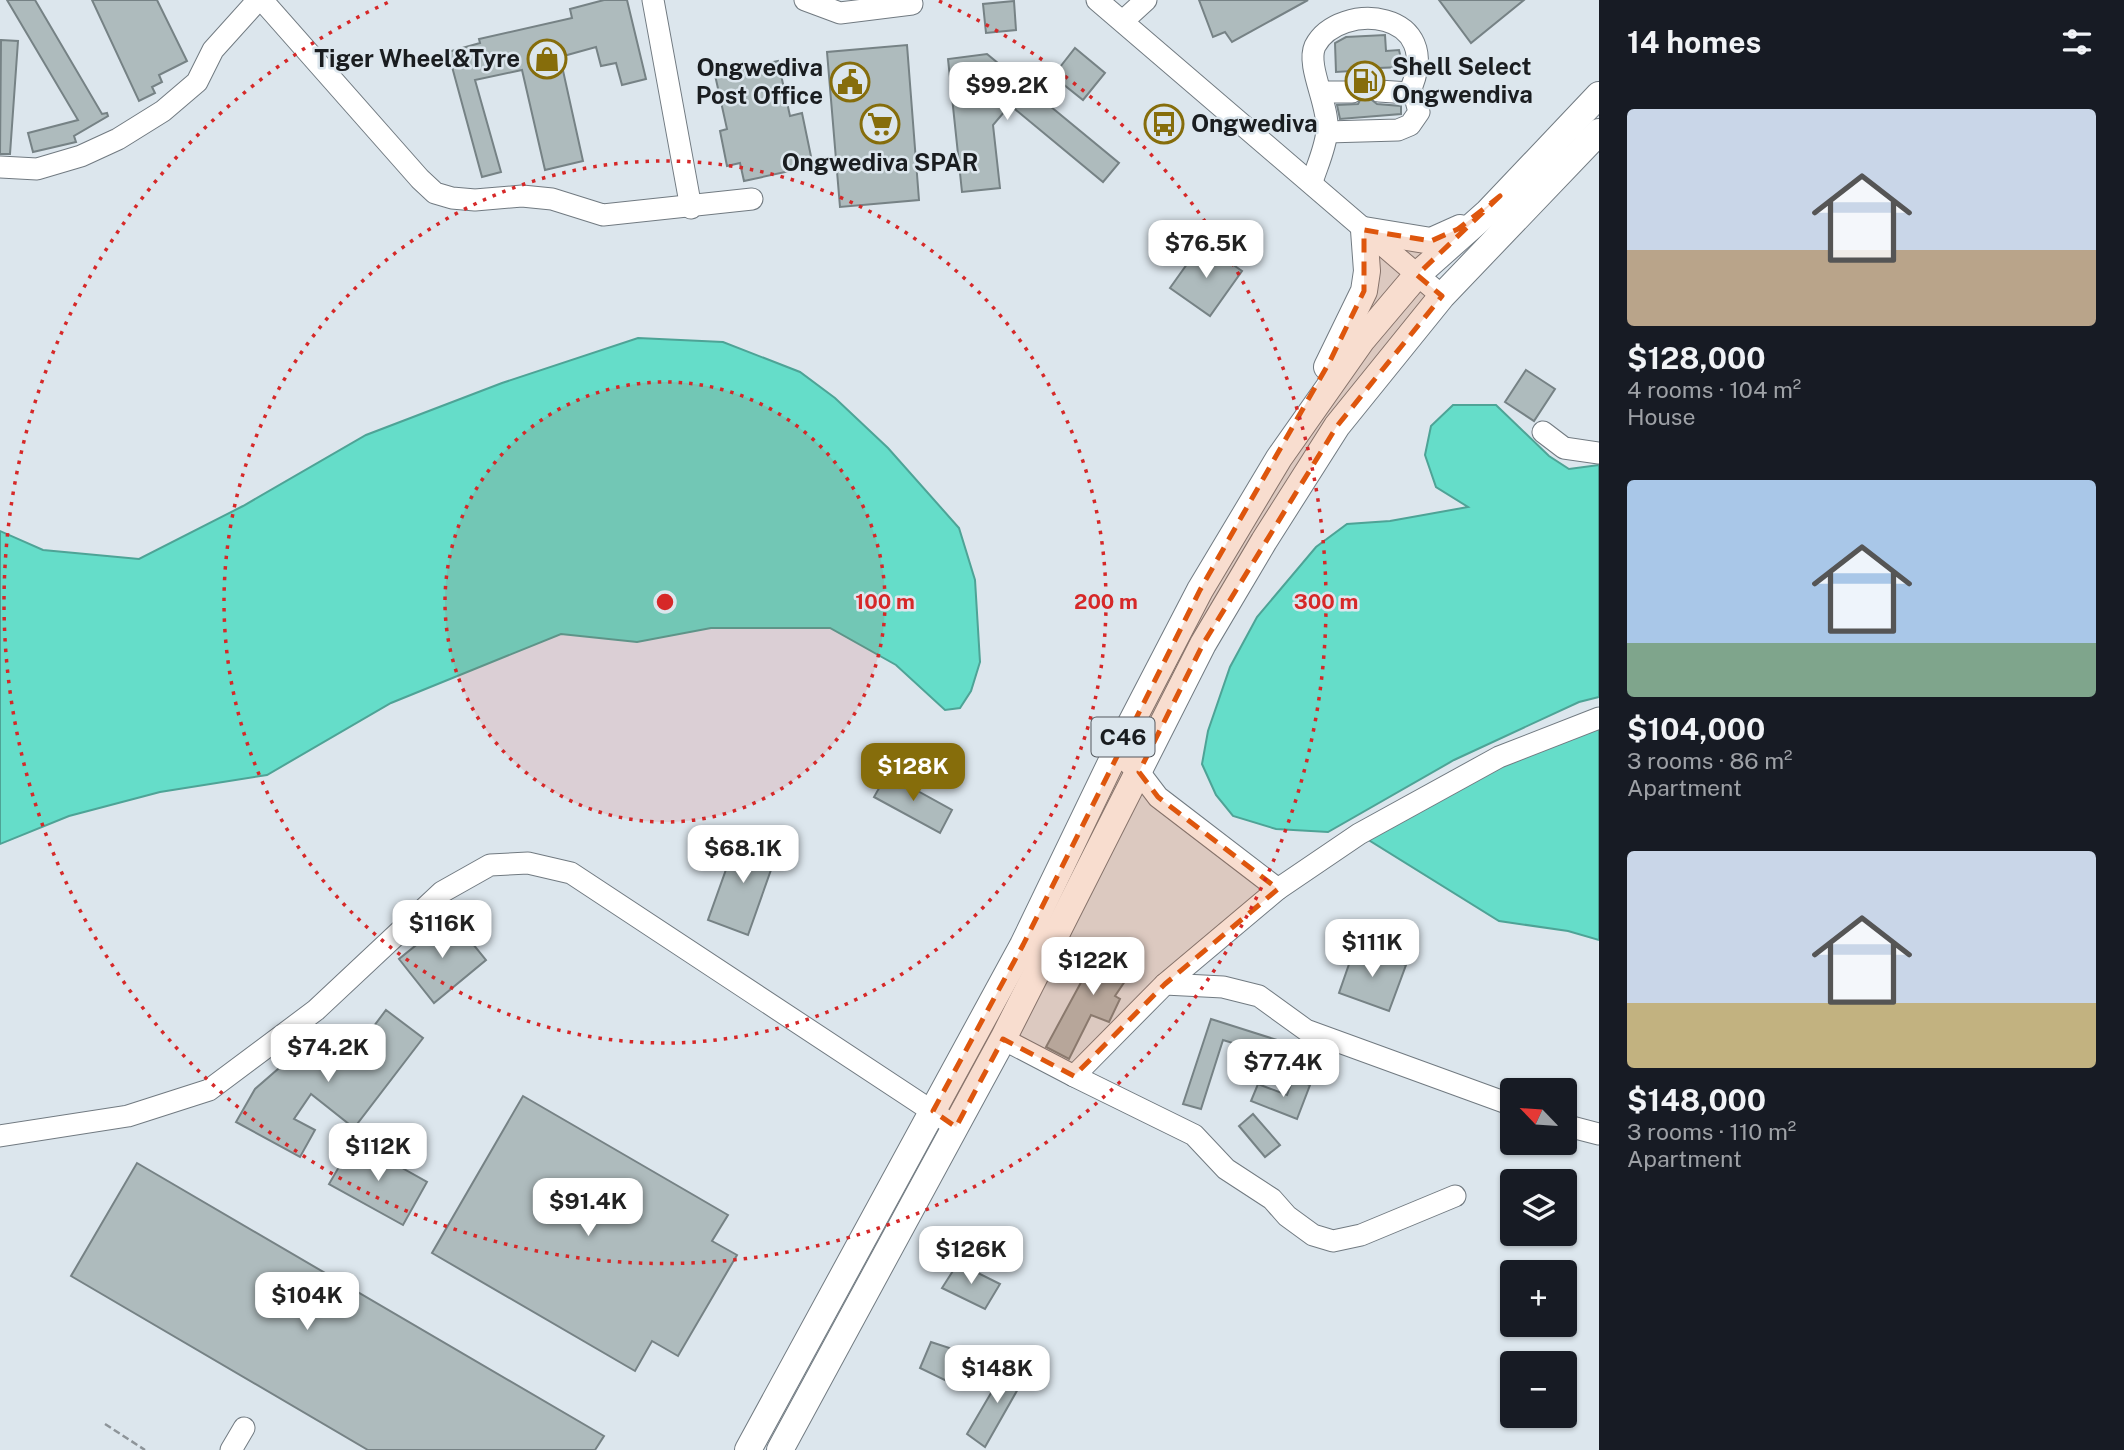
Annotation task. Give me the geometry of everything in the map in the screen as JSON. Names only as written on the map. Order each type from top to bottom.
[{"type":"main road","name":"C46","points":[[748,1450],[1023,945],[1115,752],[1200,590],[1279,458],[1362,340],[1416,275],[1488,212],[1500,196],[1599,95]]},
{"type":"main road","name":"C46","points":[[780,1450],[1003,1039],[1203,644],[1315,460],[1337,426],[1442,296],[1599,132]]},
{"type":"main road","points":[[1279,458],[1364,291],[1367,271],[1364,230],[1431,241],[1458,229],[1500,196]]},
{"type":"street","points":[[0,167],[37,169],[81,156],[118,139],[163,111],[197,82],[213,50],[260,0],[435,193],[475,200],[522,196],[552,198],[603,215],[691,208],[752,199]]},
{"type":"street","points":[[653,0],[691,208]]},
{"type":"street","points":[[805,0],[840,13],[912,4]]},
{"type":"street","points":[[1097,0],[1442,296]]},
{"type":"street","points":[[1123,22],[1146,0]]},
{"type":"street","points":[[1312,182],[1327,132],[1322,92],[1312,59],[1316,45],[1328,30],[1349,20],[1373,16],[1390,18],[1415,40],[1419,58],[1417,74],[1409,93]]},
{"type":"street","points":[[1327,132],[1398,130],[1410,125],[1419,112],[1419,103],[1409,93],[1379,91]]},
{"type":"street","points":[[1322,92],[1352,92]]},
{"type":"street","points":[[1543,432],[1564,448],[1599,453]]},
{"type":"street","points":[[1074,1076],[1165,984],[1278,889],[1359,834],[1499,757],[1599,718]]},
{"type":"street","points":[[1115,752],[1139,772],[1158,797],[1278,889]]},
{"type":"street","points":[[0,1136],[128,1116],[209,1090],[316,1010],[442,892],[490,865],[528,863],[571,873],[956,1126]]},
{"type":"street","points":[[1165,984],[1223,987],[1259,996],[1306,1030],[1500,1101]]},
{"type":"street","points":[[1003,1039],[1194,1135],[1226,1169],[1272,1199],[1287,1216],[1313,1235],[1333,1241],[1361,1235],[1455,1196]]},
{"type":"street","points":[[1577,1128],[1599,1134]]},
{"type":"street","points":[[231,1450],[244,1428]]},
{"type":"path","points":[[104,1423],[145,1450]]},
{"type":"highlighted area","points":[[1500,196],[1417,275],[1442,296],[1337,426],[1203,644],[1139,772],[1158,797],[1278,889],[1165,984],[1074,1076],[1003,1039],[956,1127],[933,1111],[1023,945],[1200,590],[1330,361],[1364,291],[1364,230],[1431,241],[1458,229]]},
{"type":"shaded area","points":[[638,338],[723,342],[800,372],[835,398],[888,448],[959,528],[975,580],[980,662],[971,691],[960,708],[945,710],[896,665],[830,628],[711,628],[637,642],[561,634],[391,703],[267,775],[160,792],[69,816],[0,844],[0,531],[43,550],[139,559],[243,506],[366,435],[502,383]]},
{"type":"shaded area","points":[[1453,405],[1496,405],[1549,456],[1569,469],[1599,465],[1599,697],[1579,702],[1454,760],[1328,832],[1276,829],[1233,816],[1216,795],[1202,764],[1208,731],[1230,667],[1257,617],[1316,547],[1347,524],[1390,521],[1468,507],[1436,487],[1425,455],[1431,426]]},
{"type":"shaded area","points":[[1599,728],[1599,940],[1568,931],[1499,921],[1359,834],[1499,757]]},
{"type":"building","points":[[7,0],[35,0],[102,114],[107,113],[108,116],[74,136],[76,142],[33,152],[28,133],[78,120]]},
{"type":"building","points":[[92,0],[157,0],[187,61],[159,75],[162,82],[152,87],[155,93],[139,101]]},
{"type":"building","points":[[604,0],[627,0],[646,79],[622,85],[616,63],[601,66],[596,47],[560,57],[583,161],[545,170],[522,70],[475,80],[501,172],[482,177],[448,52],[480,43],[479,39],[572,18],[570,9]]},
{"type":"building","points":[[1199,0],[1308,0],[1232,42],[1225,32],[1213,37]]},
{"type":"building","points":[[1439,0],[1524,0],[1471,43]]},
{"type":"building","points":[[1014,1],[1016,30],[986,33],[983,4]]},
{"type":"building","name":"Shell Select Ongwendiva","points":[[1385,35],[1386,51],[1399,50],[1403,67],[1378,68],[1378,78],[1368,84],[1367,96],[1377,104],[1401,106],[1401,114],[1340,119],[1337,105],[1358,104],[1365,91],[1359,81],[1351,79],[1351,71],[1336,72],[1335,43],[1346,37]]},
{"type":"building","points":[[1,40],[18,41],[10,154],[0,154]]},
{"type":"building","points":[[907,45],[919,200],[840,207],[827,52]]},
{"type":"building","points":[[1075,48],[1105,73],[1083,100],[1053,76]]},
{"type":"building","points":[[987,54],[1119,163],[1103,182],[1010,105],[993,125],[1000,188],[962,192],[948,59]]},
{"type":"building","points":[[778,61],[790,116],[802,113],[813,166],[744,181],[740,163],[727,166],[720,131],[727,129],[715,75]]},
{"type":"building","points":[[1202,243],[1242,271],[1210,316],[1170,288]]},
{"type":"building","points":[[1526,370],[1555,389],[1534,421],[1505,402]]},
{"type":"building","points":[[887,774],[952,810],[940,833],[874,797]]},
{"type":"building","points":[[738,836],[778,850],[748,935],[708,920]]},
{"type":"building","points":[[451,917],[486,960],[434,1003],[399,959]]},
{"type":"building","points":[[1104,940],[1138,962],[1115,996],[1120,999],[1109,1022],[1091,1015],[1069,1059],[1046,1047]]},
{"type":"building","points":[[1355,947],[1406,965],[1389,1011],[1339,993]]},
{"type":"building","points":[[386,1010],[423,1038],[354,1128],[311,1094],[294,1119],[315,1130],[300,1157],[236,1122],[255,1089],[309,1042],[343,1067]]},
{"type":"building","points":[[1211,1019],[1293,1045],[1288,1060],[1223,1040],[1201,1109],[1183,1104]]},
{"type":"building","points":[[1293,1079],[1310,1085],[1297,1119],[1251,1101],[1258,1084],[1287,1095]]},
{"type":"building","points":[[523,1096],[728,1215],[712,1241],[737,1255],[678,1356],[652,1341],[635,1371],[432,1253]]},
{"type":"building","points":[[1253,1114],[1280,1145],[1265,1157],[1239,1126]]},
{"type":"building","points":[[354,1141],[427,1182],[403,1225],[329,1184]]},
{"type":"building","points":[[137,1163],[604,1436],[595,1450],[368,1450],[71,1276]]},
{"type":"building","points":[[958,1263],[1000,1284],[985,1309],[942,1288]]},
{"type":"building","points":[[931,1342],[974,1356],[961,1388],[920,1368]]},
{"type":"building","points":[[1008,1364],[1027,1373],[985,1447],[967,1434]]},
{"type":"place","name":"Tiger Wheel&Tyre","points":[[547,59]]},
{"type":"place","name":"Shell Select Ongwendiva","points":[[1365,81]]},
{"type":"place","name":"Ongwediva Post Office","points":[[850,82]]},
{"type":"place","name":"Ongwediva SPAR","points":[[880,124]]},
{"type":"place","name":"Ongwediva","points":[[1164,124]]}]
